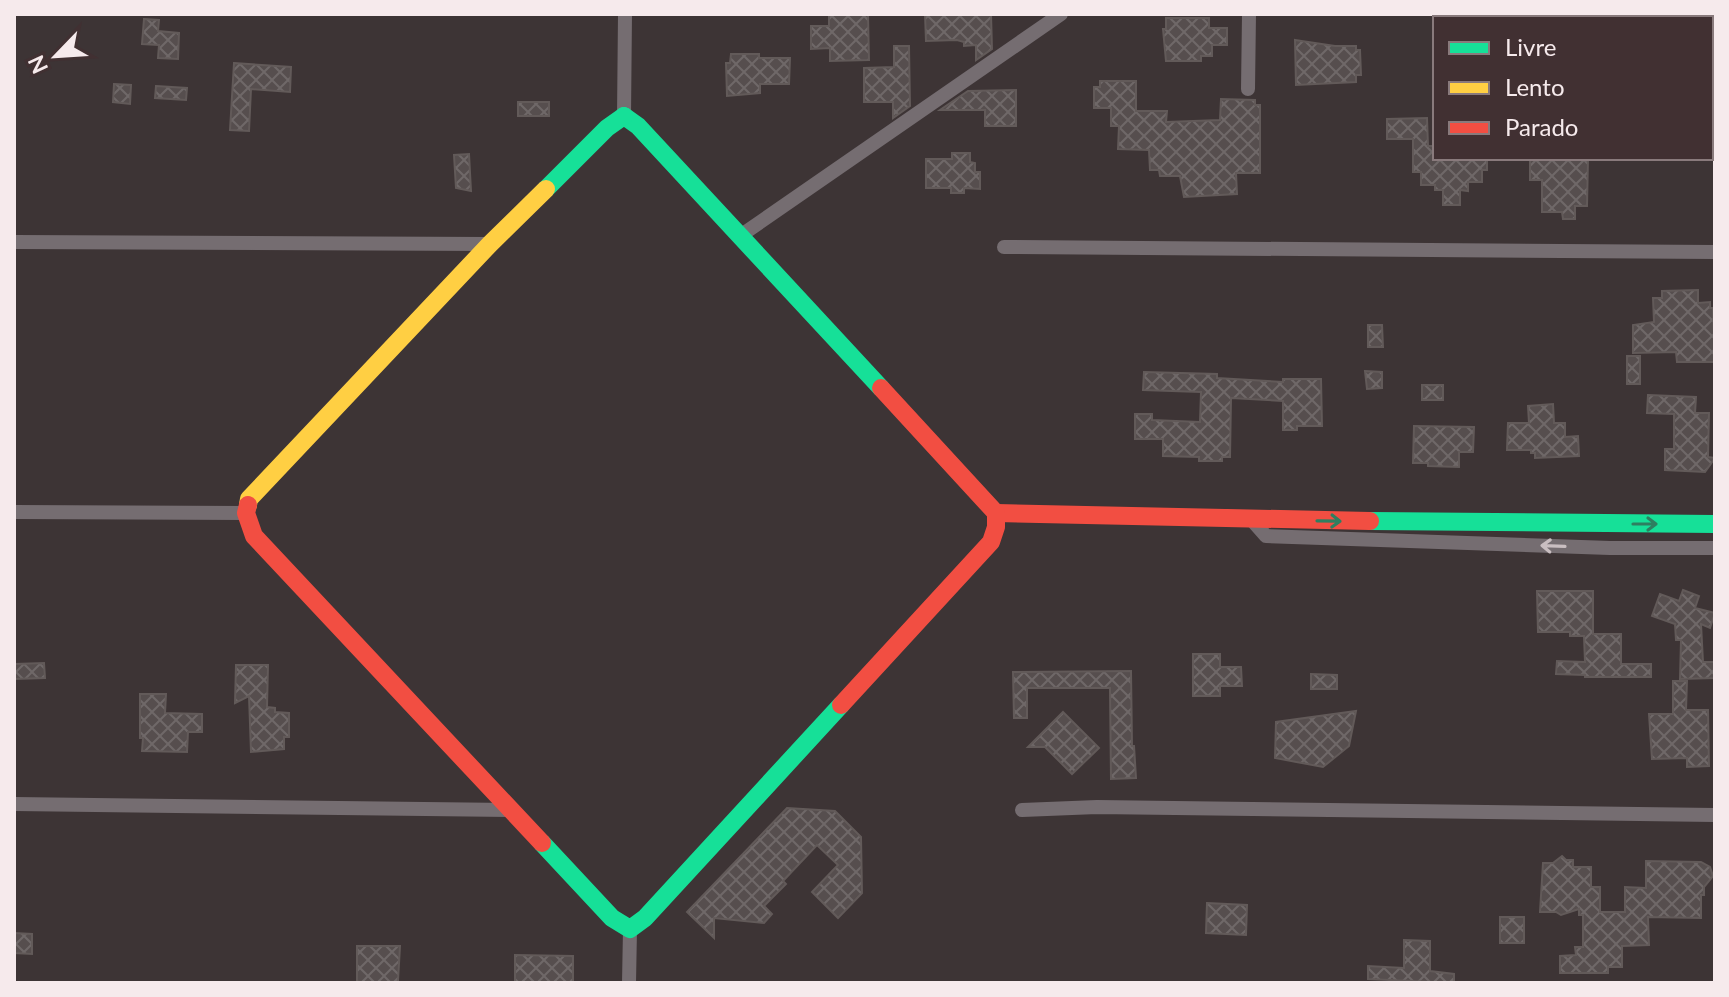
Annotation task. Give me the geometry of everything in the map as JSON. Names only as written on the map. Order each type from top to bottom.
[{"type":"street","points":[[624,116],[625,14]]},
{"type":"street","points":[[740,236],[1061,14]]},
{"type":"street","points":[[1248,89],[1249,14]]},
{"type":"street","points":[[624,116],[638,126],[996,513],[991,542],[645,918],[630,929]]},
{"type":"street","points":[[624,116],[607,128],[490,244],[249,499],[246,513],[254,536],[612,918],[630,929]]},
{"type":"street","points":[[14,242],[490,244]]},
{"type":"street","points":[[1004,247],[1715,252]]},
{"type":"street","points":[[14,512],[246,513]]},
{"type":"street","points":[[996,513],[1715,524]]},
{"type":"street","points":[[1251,519],[1266,536],[1610,548],[1715,548]]},
{"type":"street","points":[[1610,548],[1612,524]]},
{"type":"street","points":[[14,804],[511,810]]},
{"type":"street","points":[[1022,810],[1097,807],[1715,815]]},
{"type":"street","points":[[629,983],[630,929]]},
{"type":"building","points":[[829,14],[868,14],[869,60],[830,61],[830,48],[811,49],[811,26],[829,26]]},
{"type":"building","points":[[925,14],[991,14],[992,49],[976,60],[976,45],[964,46],[964,42],[957,40],[926,41]]},
{"type":"building","points":[[1166,18],[1209,18],[1209,28],[1227,28],[1227,45],[1212,45],[1212,56],[1201,56],[1201,61],[1166,61],[1163,29],[1166,29]]},
{"type":"building","points":[[144,19],[159,20],[158,31],[179,33],[178,59],[158,58],[159,45],[142,44]]},
{"type":"building","points":[[1295,40],[1356,46],[1356,50],[1360,50],[1361,75],[1356,75],[1356,82],[1296,85]]},
{"type":"building","points":[[894,46],[909,46],[910,106],[893,118],[893,102],[864,102],[864,68],[894,67]]},
{"type":"building","points":[[731,54],[790,58],[789,84],[760,84],[760,93],[727,96],[726,63],[730,63]]},
{"type":"building","points":[[234,63],[291,67],[290,92],[251,89],[249,131],[230,130]]},
{"type":"building","points":[[1100,81],[1136,81],[1136,111],[1167,111],[1166,122],[1220,120],[1221,99],[1255,100],[1255,105],[1260,105],[1260,173],[1236,173],[1237,194],[1184,197],[1180,176],[1160,176],[1159,170],[1150,170],[1149,150],[1118,149],[1119,126],[1111,126],[1111,108],[1094,108],[1094,87],[1100,87]]},
{"type":"building","points":[[114,84],[131,85],[130,104],[113,102]]},
{"type":"building","points":[[156,86],[187,88],[186,100],[155,98]]},
{"type":"building","points":[[1016,90],[1016,126],[985,126],[985,110],[940,110],[968,91]]},
{"type":"building","points":[[518,102],[549,102],[549,116],[518,116]]},
{"type":"building","points":[[1427,118],[1428,146],[1433,146],[1433,160],[1487,160],[1487,170],[1482,170],[1482,182],[1468,182],[1468,191],[1460,190],[1460,205],[1443,205],[1443,190],[1435,190],[1435,185],[1421,185],[1421,172],[1413,172],[1413,139],[1387,139],[1387,119]]},
{"type":"building","points":[[952,153],[970,153],[975,172],[980,172],[980,189],[964,188],[964,193],[951,193],[951,188],[926,188],[926,159],[952,159]]},
{"type":"building","points":[[469,154],[471,191],[456,188],[454,155]]},
{"type":"building","points":[[1530,160],[1588,160],[1587,206],[1575,206],[1575,219],[1563,219],[1562,212],[1542,212],[1542,180],[1530,180]]},
{"type":"building","points":[[1698,290],[1698,303],[1710,302],[1710,308],[1713,308],[1715,362],[1677,362],[1676,352],[1633,353],[1633,325],[1654,322],[1653,298],[1662,298],[1662,291]]},
{"type":"building","points":[[1368,325],[1382,325],[1383,347],[1368,347]]},
{"type":"building","points":[[1627,356],[1640,356],[1640,384],[1627,384]]},
{"type":"building","points":[[1365,371],[1382,372],[1382,388],[1367,389]]},
{"type":"building","points":[[1144,372],[1217,374],[1217,378],[1283,382],[1283,379],[1321,379],[1322,426],[1297,426],[1297,430],[1283,430],[1283,401],[1231,398],[1230,457],[1222,457],[1222,461],[1199,461],[1199,457],[1163,456],[1163,439],[1135,439],[1135,414],[1152,414],[1152,420],[1200,422],[1201,392],[1143,390]]},
{"type":"building","points":[[1422,385],[1443,385],[1443,400],[1422,400]]},
{"type":"building","points":[[1648,395],[1696,397],[1695,413],[1709,413],[1708,457],[1715,458],[1705,472],[1665,470],[1665,449],[1674,449],[1674,414],[1647,413]]},
{"type":"building","points":[[1553,404],[1554,423],[1565,423],[1565,437],[1578,436],[1579,456],[1535,458],[1531,450],[1507,450],[1508,423],[1529,423],[1528,406]]},
{"type":"building","points":[[1414,426],[1474,427],[1473,452],[1459,452],[1459,467],[1413,463]]},
{"type":"building","points":[[1683,590],[1699,596],[1695,608],[1715,613],[1710,628],[1701,624],[1703,662],[1715,662],[1715,678],[1680,679],[1681,640],[1676,640],[1675,624],[1652,616],[1660,594],[1679,601]]},
{"type":"building","points":[[1537,591],[1593,591],[1593,634],[1621,634],[1621,664],[1651,664],[1651,677],[1556,674],[1557,661],[1585,662],[1584,636],[1570,636],[1570,632],[1538,632]]},
{"type":"building","points":[[1193,654],[1220,654],[1220,667],[1241,667],[1242,686],[1220,686],[1220,696],[1193,696]]},
{"type":"building","points":[[44,663],[45,678],[15,679],[15,664]]},
{"type":"building","points":[[236,665],[268,665],[267,707],[275,708],[275,712],[289,713],[289,737],[284,737],[284,749],[251,752],[249,696],[235,703]]},
{"type":"building","points":[[1131,671],[1132,746],[1136,778],[1111,779],[1110,688],[1027,688],[1027,718],[1014,718],[1013,672]]},
{"type":"building","points":[[1311,674],[1337,675],[1337,689],[1311,689]]},
{"type":"building","points":[[1673,681],[1687,681],[1686,710],[1708,710],[1709,766],[1687,767],[1687,758],[1652,759],[1649,714],[1673,714]]},
{"type":"building","points":[[140,694],[166,694],[165,713],[202,714],[202,732],[188,732],[187,752],[142,751]]},
{"type":"building","points":[[1356,711],[1349,746],[1323,767],[1275,758],[1276,722]]},
{"type":"building","points":[[1063,712],[1099,748],[1072,774],[1045,747],[1028,747]]},
{"type":"building","points":[[787,808],[835,811],[861,837],[862,893],[838,918],[812,892],[838,865],[817,845],[764,906],[772,914],[764,923],[714,918],[714,938],[687,912]]},
{"type":"building","points":[[1562,856],[1573,860],[1573,867],[1591,867],[1591,887],[1600,887],[1600,912],[1625,912],[1625,887],[1646,888],[1646,861],[1701,862],[1710,867],[1713,876],[1704,887],[1704,895],[1701,895],[1701,918],[1648,917],[1649,945],[1622,946],[1622,967],[1608,967],[1608,973],[1560,973],[1560,956],[1576,955],[1575,947],[1583,947],[1583,915],[1579,915],[1579,909],[1561,915],[1540,912],[1543,863],[1553,863]]},
{"type":"building","points":[[1207,903],[1247,905],[1246,935],[1206,933]]},
{"type":"building","points":[[1500,917],[1524,917],[1524,943],[1500,943]]},
{"type":"building","points":[[14,933],[32,934],[32,954],[14,953]]},
{"type":"building","points":[[1404,940],[1430,941],[1430,971],[1454,974],[1454,983],[1368,979],[1368,966],[1404,968]]},
{"type":"building","points":[[357,946],[400,946],[398,981],[357,983]]},
{"type":"building","points":[[515,955],[573,956],[573,983],[515,983]]},
{"type":"traffic: fast","points":[[624,116],[638,126],[881,388]]},
{"type":"traffic: fast","points":[[546,189],[607,128],[624,116]]},
{"type":"traffic: fast","points":[[1370,521],[1715,524]]},
{"type":"traffic: fast","points":[[542,843],[612,918],[630,929],[645,918],[841,705]]},
{"type":"traffic: slow","points":[[248,505],[249,499],[546,189]]},
{"type":"traffic: jam","points":[[841,705],[991,542],[996,527],[996,513],[881,388]]},
{"type":"traffic: jam","points":[[248,505],[246,513],[254,536],[542,843]]},
{"type":"traffic: jam","points":[[996,513],[1370,521]]}]
